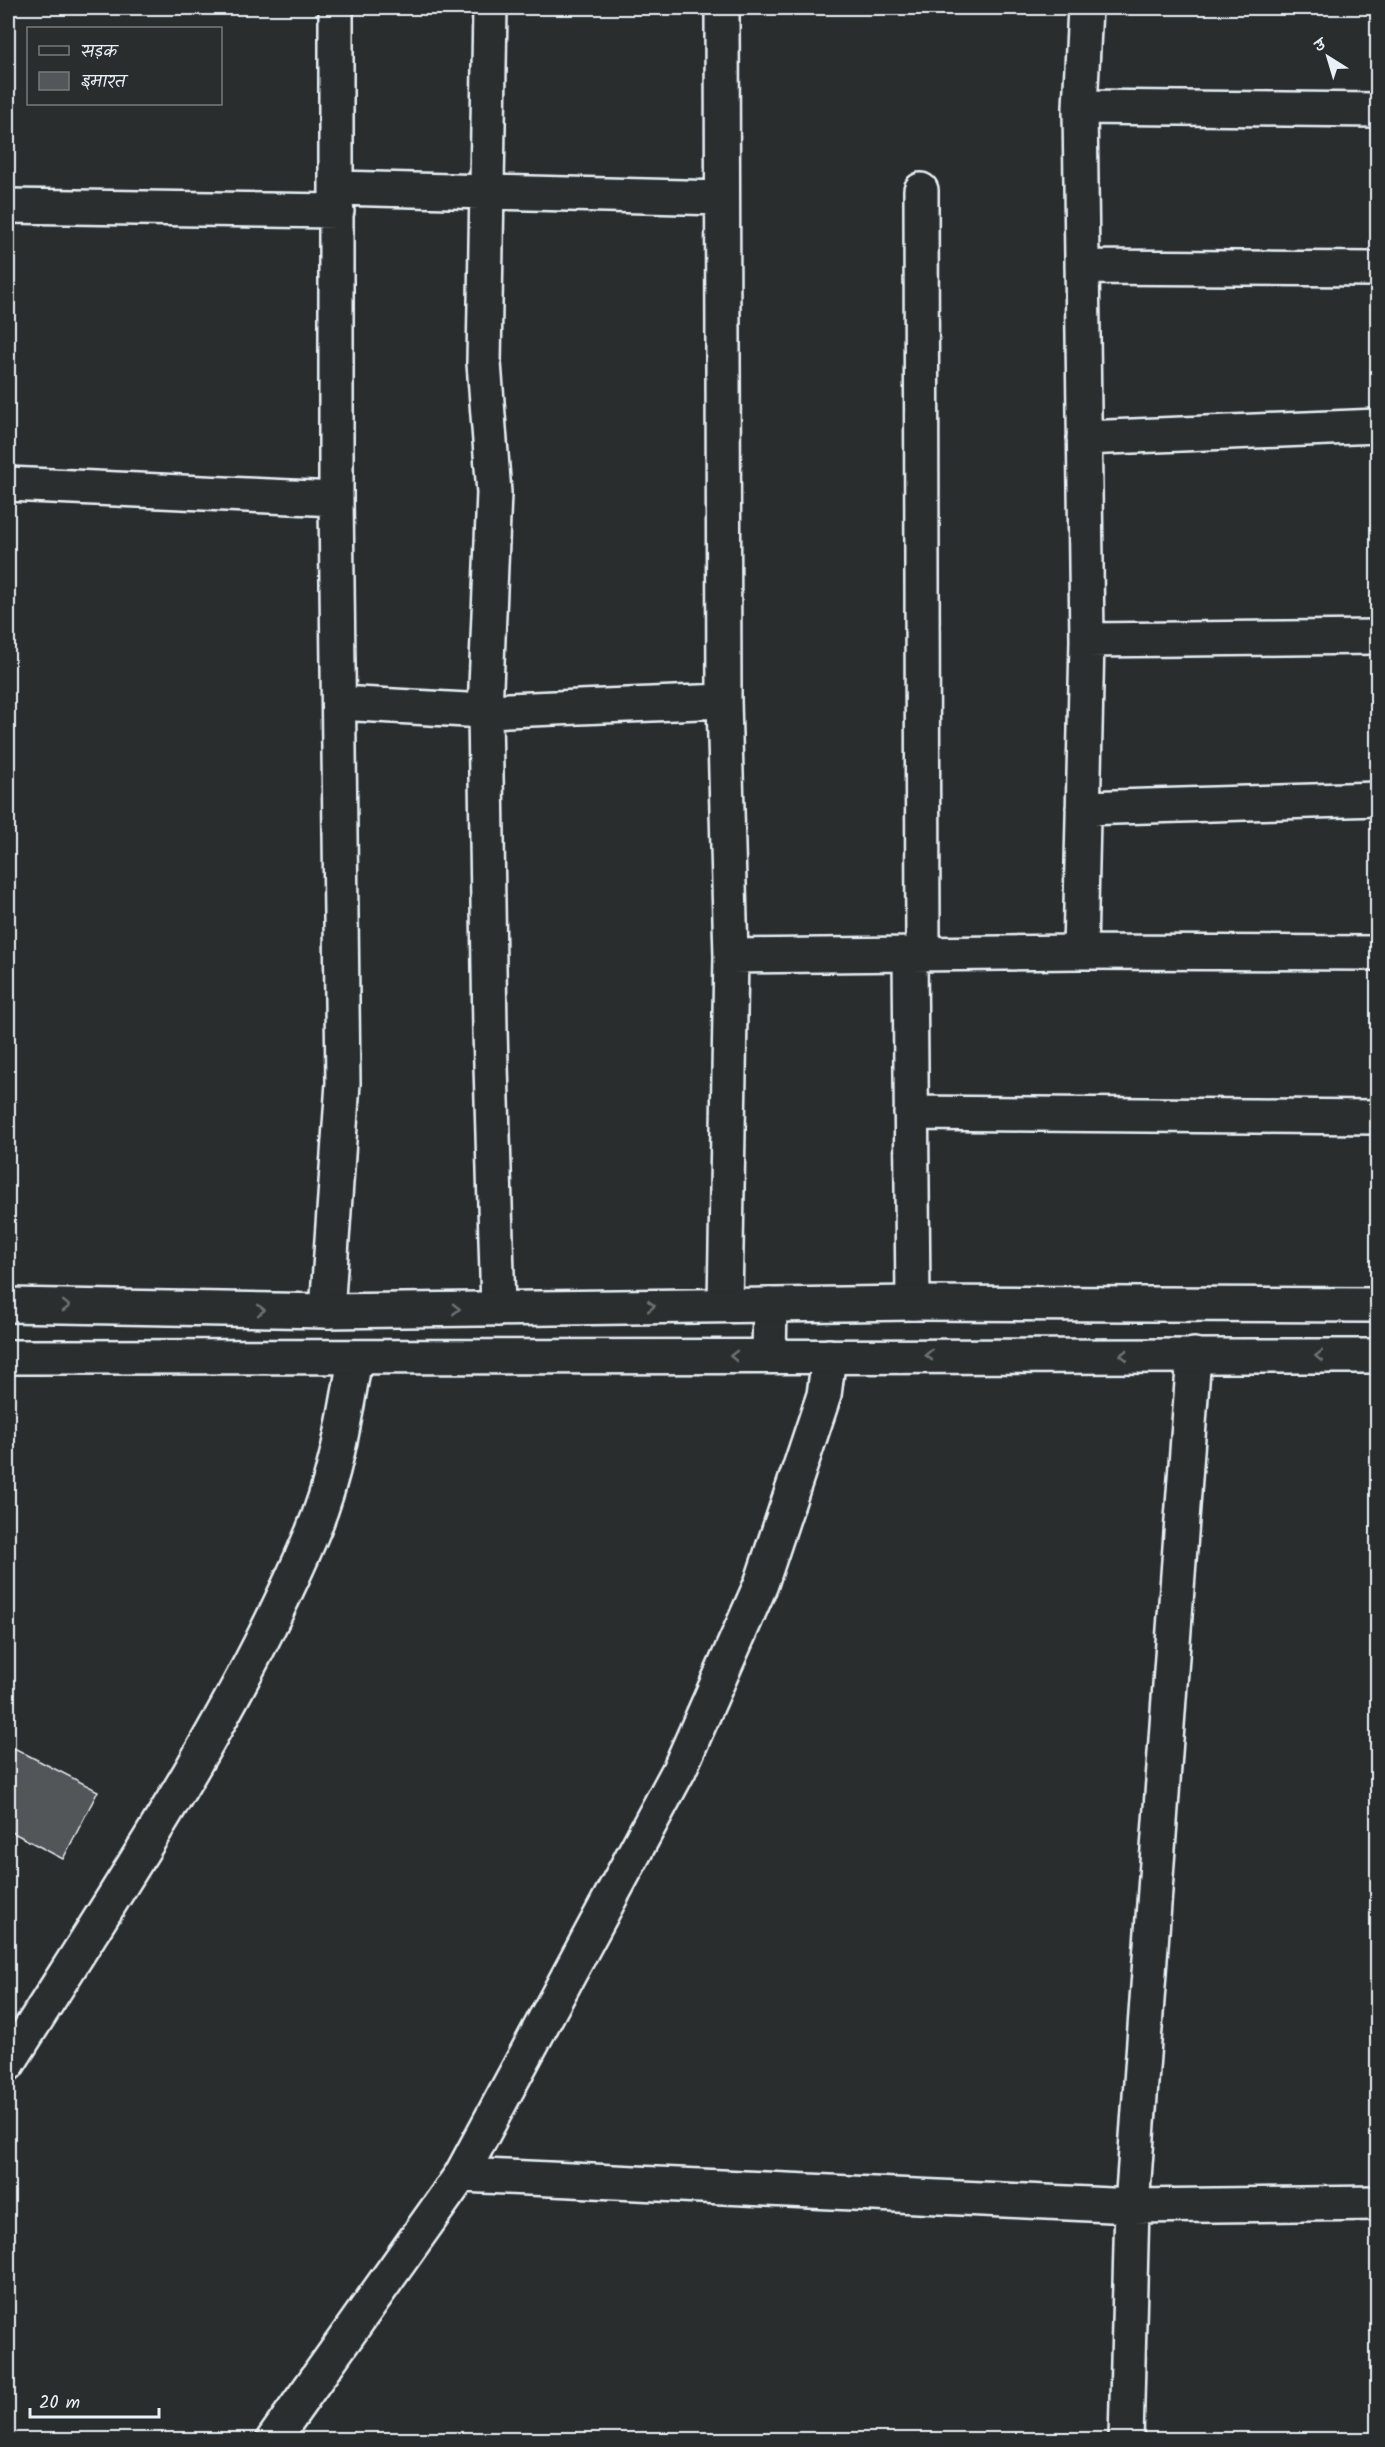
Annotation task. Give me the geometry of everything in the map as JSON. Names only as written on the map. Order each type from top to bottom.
[{"type":"street","points":[[327,1311],[343,1083],[336,499],[336,8]]},
{"type":"street","points":[[490,8],[484,363],[494,493],[485,711],[490,1030],[498,1309]]},
{"type":"street","points":[[722,8],[724,701],[731,956],[725,1305]]},
{"type":"street","points":[[1080,952],[1087,640],[1080,107],[1085,8]]},
{"type":"street","points":[[1080,107],[1377,110]]},
{"type":"street","points":[[913,1303],[911,1113],[916,954],[921,190]]},
{"type":"street","points":[[8,206],[337,200],[486,192],[722,198]]},
{"type":"street","points":[[1082,267],[1377,269]]},
{"type":"street","points":[[1084,438],[1377,426]]},
{"type":"street","points":[[8,484],[336,499]]},
{"type":"street","points":[[1087,640],[1377,637]]},
{"type":"street","points":[[339,703],[485,711],[724,701]]},
{"type":"street","points":[[1083,808],[1377,799]]},
{"type":"street","points":[[731,956],[1080,952],[1377,953]]},
{"type":"street","points":[[911,1113],[1377,1116]]},
{"type":"street","points":[[8,1305],[327,1311],[913,1303],[1377,1305]]},
{"type":"street","points":[[769,1356],[770,1305]]},
{"type":"street","points":[[1126,2439],[1132,2206],[1194,1355]]},
{"type":"street","points":[[8,1356],[355,1358],[1377,1356]]},
{"type":"street","points":[[273,2439],[461,2175],[679,1770],[761,1584],[824,1395],[829,1356]]},
{"type":"street","points":[[8,2064],[139,1855],[241,1678],[311,1537],[342,1441],[355,1358]]},
{"type":"street","points":[[461,2175],[1132,2206],[1377,2203]]},
{"type":"building","points":[[8,1745],[98,1791],[63,1859],[8,1830]]}]
